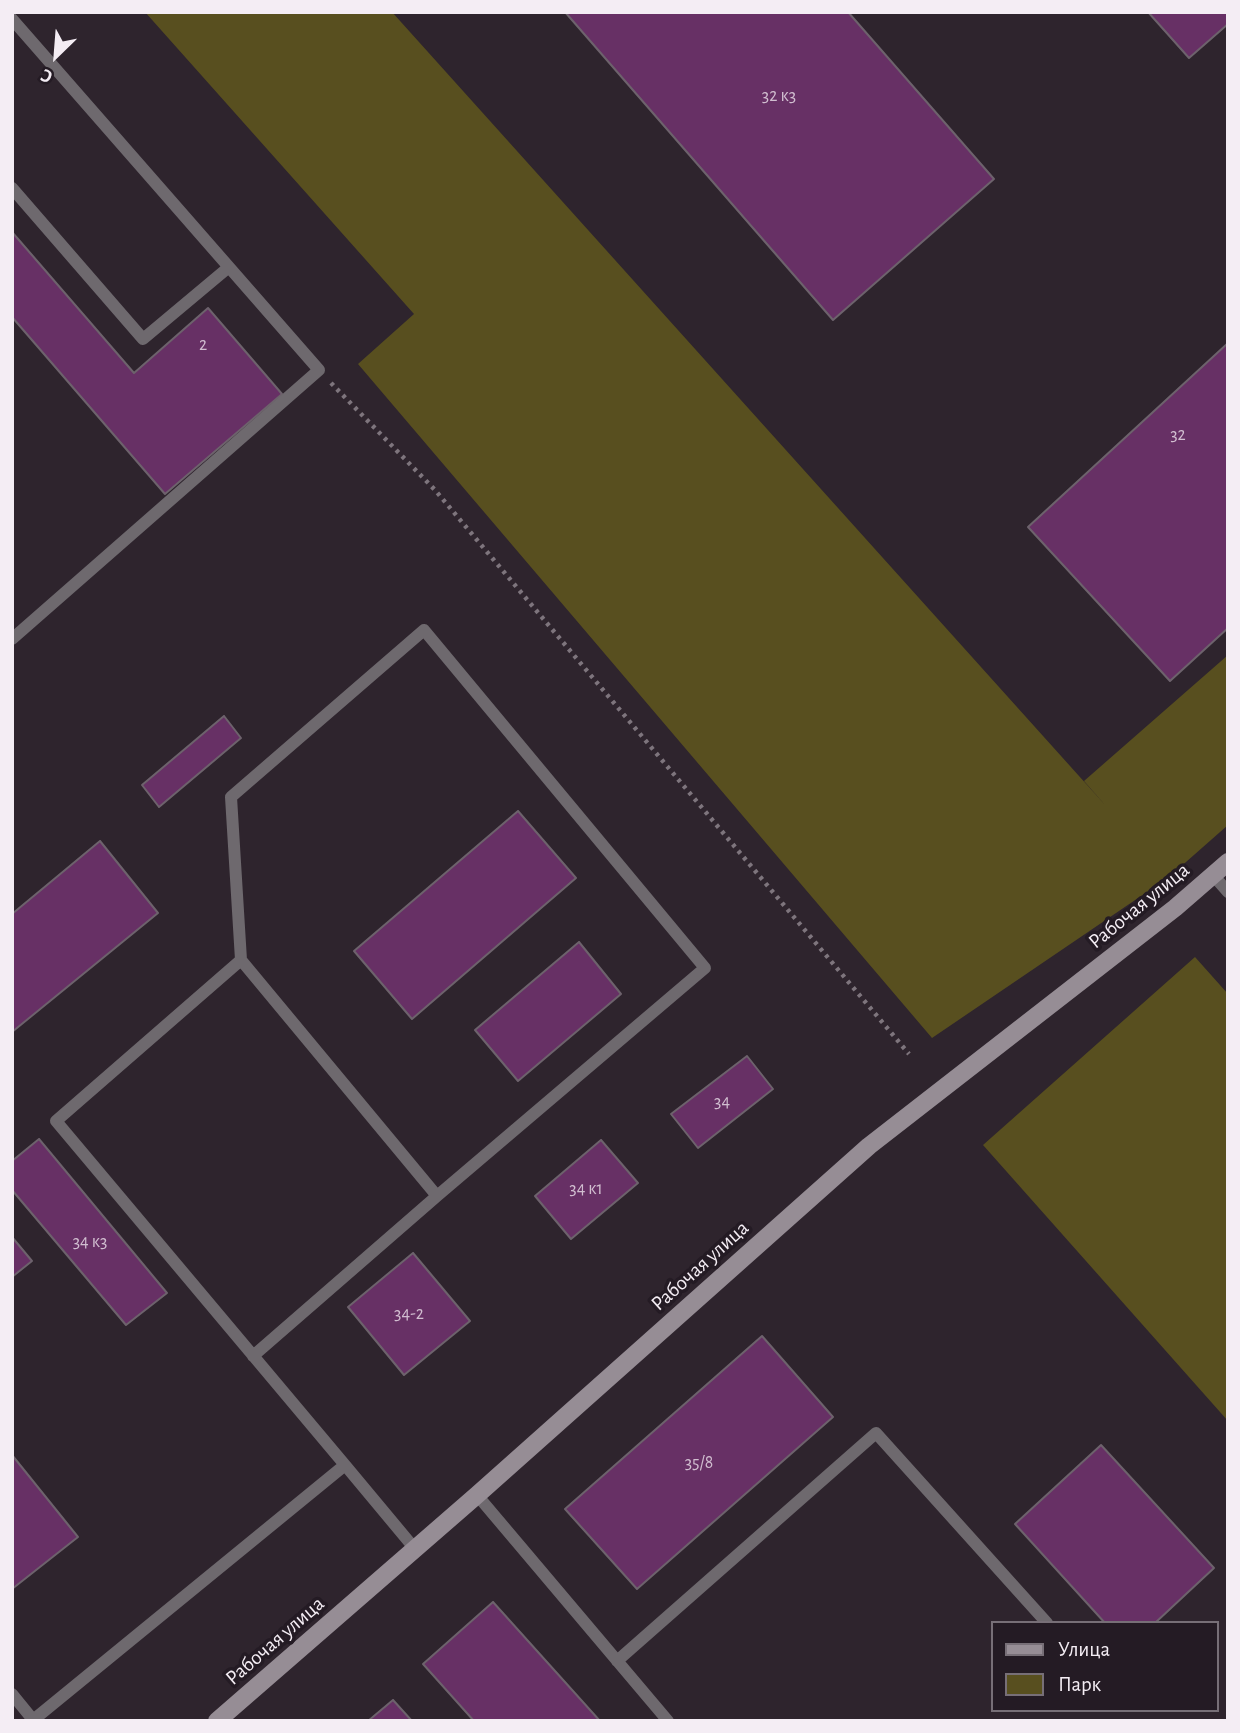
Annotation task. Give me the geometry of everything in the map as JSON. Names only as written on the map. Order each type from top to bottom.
[{"type":"main road","name":"Рабочая улица","points":[[217,1721],[477,1495],[869,1146],[1175,908],[1228,862]]},
{"type":"lane","points":[[12,19],[319,370],[12,639]]},
{"type":"lane","points":[[12,188],[143,339],[229,267]]},
{"type":"lane","points":[[253,1356],[705,968],[424,631],[231,797],[241,960],[437,1196]]},
{"type":"lane","points":[[1213,875],[1228,892]]},
{"type":"lane","points":[[241,960],[56,1121],[415,1549]]},
{"type":"lane","points":[[617,1661],[876,1433],[1044,1621]]},
{"type":"lane","points":[[12,1694],[33,1721],[345,1465]]},
{"type":"lane","points":[[477,1495],[668,1721]]},
{"type":"path","points":[[319,370],[435,490],[909,1054]]},
{"type":"green space","points":[[145,12],[392,12],[1106,806],[1084,781],[1228,655],[1228,825],[1169,877],[932,1038],[358,364],[414,314]]},
{"type":"green space","points":[[1195,957],[1228,994],[1228,1421],[983,1145]]},
{"type":"building","points":[[565,12],[848,12],[994,179],[833,320]]},
{"type":"building","points":[[1148,12],[1228,12],[1228,24],[1189,58]]},
{"type":"building","points":[[12,232],[134,373],[208,308],[282,394],[165,494],[12,317]]},
{"type":"building","points":[[1228,343],[1228,628],[1170,681],[1028,527]]},
{"type":"building","points":[[224,716],[241,738],[159,807],[142,785]]},
{"type":"building","points":[[518,811],[576,878],[412,1019],[354,951]]},
{"type":"building","points":[[100,841],[158,913],[12,1032],[12,914]]},
{"type":"building","points":[[579,942],[621,994],[518,1081],[475,1030]]},
{"type":"building","points":[[747,1056],[773,1089],[698,1148],[671,1114]]},
{"type":"building","points":[[39,1139],[167,1293],[126,1325],[12,1190],[12,1161]]},
{"type":"building","points":[[601,1140],[638,1183],[571,1239],[535,1196]]},
{"type":"building","points":[[12,1237],[32,1261],[12,1277]]},
{"type":"building","points":[[413,1253],[470,1321],[404,1375],[348,1307]]},
{"type":"building","points":[[762,1336],[833,1417],[637,1589],[565,1509]]},
{"type":"building","points":[[1101,1445],[1214,1568],[1157,1621],[1103,1621],[1015,1524]]},
{"type":"building","points":[[12,1455],[78,1537],[12,1589]]},
{"type":"building","points":[[493,1602],[600,1721],[474,1721],[423,1664]]},
{"type":"building","points":[[393,1700],[412,1721],[368,1721]]}]
